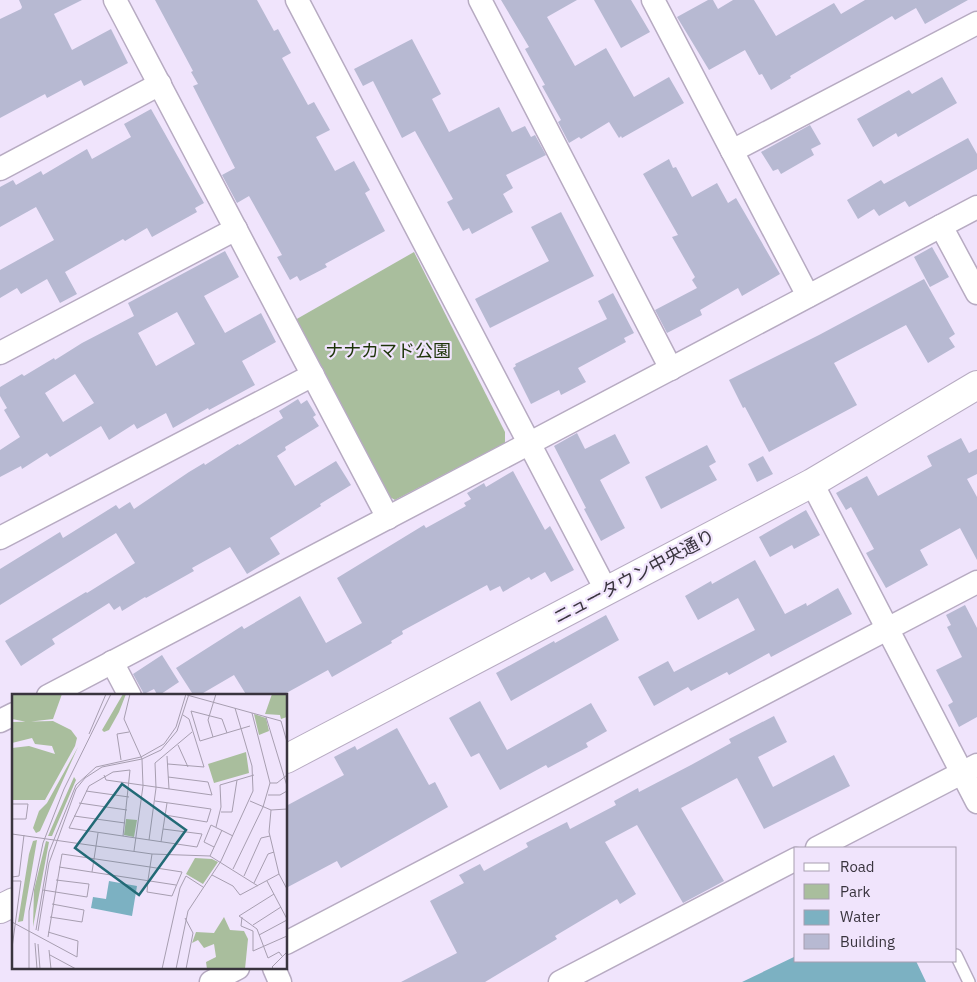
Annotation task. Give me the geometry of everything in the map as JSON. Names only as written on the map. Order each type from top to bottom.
[{"type":"street","points":[[115,0],[388,518]]},
{"type":"street","points":[[297,0],[606,590]]},
{"type":"street","points":[[480,0],[671,369]]},
{"type":"street","points":[[660,3],[732,151],[808,296]]},
{"type":"street","points":[[732,151],[977,23]]},
{"type":"street","points":[[0,169],[160,84]]},
{"type":"street","points":[[52,694],[977,206]]},
{"type":"street","points":[[941,226],[977,293]]},
{"type":"street","points":[[0,353],[236,228]]},
{"type":"street","points":[[0,538],[313,375]]},
{"type":"street","name":"ニュータウン中央通り","points":[[288,758],[812,483],[977,385]]},
{"type":"street","points":[[812,483],[888,629],[969,769],[977,802]]},
{"type":"street","points":[[288,942],[977,582]]},
{"type":"street","points":[[112,662],[129,694]]},
{"type":"street","points":[[0,721],[12,715]]},
{"type":"street","points":[[819,847],[969,769]]},
{"type":"street","points":[[560,982],[794,860]]},
{"type":"street","points":[[0,909],[12,903]]},
{"type":"street","points":[[211,982],[234,970]]},
{"type":"street","points":[[275,970],[280,982]]},
{"type":"lane","points":[[957,957],[970,982],[977,980]]},
{"type":"green space","name":"ナナカマド公園","points":[[414,252],[505,432],[505,443],[395,500],[388,496],[295,320]]},
{"type":"water","points":[[794,957],[794,962],[916,962],[926,982],[742,982]]},
{"type":"building","points":[[19,0],[82,0],[54,14],[72,50],[111,29],[128,63],[84,86],[81,80],[47,98],[45,94],[0,118],[0,19],[21,9]]},
{"type":"building","points":[[155,0],[257,0],[274,31],[278,29],[291,53],[282,58],[308,105],[314,102],[330,130],[316,137],[335,171],[354,161],[370,190],[365,193],[385,231],[325,264],[327,267],[300,281],[297,276],[290,280],[277,257],[282,255],[249,196],[237,203],[222,175],[235,168],[193,86],[198,84],[191,72],[193,71]]},
{"type":"building","points":[[501,0],[577,0],[547,17],[575,66],[606,48],[634,97],[669,77],[684,103],[622,138],[621,136],[619,138],[609,122],[581,139],[579,137],[569,143],[558,122],[561,120],[542,86],[545,85],[525,49],[529,47]]},
{"type":"building","points":[[594,0],[631,0],[650,32],[621,48]]},
{"type":"building","points":[[708,0],[713,0],[718,9],[733,0],[754,0],[776,36],[834,3],[841,14],[865,0],[968,0],[925,24],[916,8],[895,20],[892,16],[790,76],[791,78],[771,90],[762,74],[759,75],[745,50],[709,70],[677,17]]},
{"type":"building","points":[[412,39],[441,94],[432,99],[449,132],[499,107],[512,132],[525,126],[531,137],[535,135],[546,155],[506,175],[513,188],[503,194],[513,212],[472,234],[469,228],[463,231],[447,202],[453,199],[415,131],[402,138],[373,81],[363,86],[354,69]]},
{"type":"building","points":[[942,77],[957,103],[898,137],[896,133],[873,147],[857,119],[909,90],[912,94]]},
{"type":"building","points":[[151,109],[204,203],[195,208],[197,212],[152,237],[147,228],[125,241],[123,239],[65,272],[77,294],[60,303],[47,279],[21,294],[17,288],[0,298],[0,270],[54,240],[36,207],[0,227],[0,187],[13,180],[16,185],[41,171],[43,175],[87,149],[92,159],[131,137],[124,124]]},
{"type":"building","points":[[810,125],[821,144],[811,149],[814,155],[781,174],[778,169],[773,171],[761,152]]},
{"type":"building","points":[[968,138],[977,154],[977,169],[909,207],[905,201],[879,216],[874,209],[858,219],[847,200],[881,180],[884,184]]},
{"type":"building","points":[[669,159],[673,168],[676,167],[692,197],[717,183],[728,203],[736,198],[780,274],[742,296],[738,288],[700,310],[702,315],[667,333],[655,310],[697,288],[692,280],[695,277],[672,237],[678,235],[643,174]]},
{"type":"building","points":[[561,212],[594,276],[490,328],[475,299],[549,261],[531,227]]},
{"type":"building","points":[[932,247],[949,277],[930,287],[914,257]]},
{"type":"building","points":[[225,251],[239,277],[204,296],[225,333],[261,313],[276,342],[242,361],[255,385],[173,428],[166,413],[137,429],[134,424],[109,440],[101,426],[50,457],[47,453],[22,469],[21,466],[0,477],[0,450],[20,437],[4,410],[7,408],[0,396],[0,387],[22,374],[24,376],[54,358],[55,360],[82,343],[134,316],[128,303]],"holes":[[[177,312],[195,344],[156,366],[138,333]],[[75,374],[94,403],[63,422],[45,393]]]},
{"type":"building","points":[[924,279],[955,334],[949,338],[955,347],[928,363],[906,325],[834,363],[857,405],[769,452],[729,380]]},
{"type":"building","points":[[613,293],[634,333],[624,338],[626,342],[578,368],[586,382],[561,395],[559,390],[531,404],[513,368],[516,366],[515,364],[607,319],[598,301]]},
{"type":"building","points":[[298,399],[301,404],[307,400],[316,415],[313,417],[319,426],[285,447],[286,450],[277,456],[295,486],[336,461],[351,485],[270,538],[280,554],[247,574],[230,547],[192,568],[194,571],[122,611],[120,606],[114,610],[109,603],[52,639],[55,644],[21,666],[5,641],[135,563],[116,533],[0,605],[0,569],[60,532],[63,538],[116,505],[119,509],[130,502],[134,509],[189,472],[204,463],[205,465],[283,418],[279,411]]},
{"type":"building","points":[[577,433],[585,449],[615,434],[630,463],[600,480],[625,528],[601,541],[554,446]]},
{"type":"building","points":[[961,438],[969,453],[977,449],[977,474],[967,479],[977,497],[977,560],[960,528],[920,550],[928,565],[886,588],[866,553],[874,549],[851,507],[846,510],[836,493],[867,476],[878,496],[932,466],[927,456]]},
{"type":"building","points":[[707,445],[716,462],[709,466],[717,480],[661,509],[645,477]]},
{"type":"building","points":[[763,456],[773,474],[757,482],[748,464]]},
{"type":"building","points":[[513,471],[545,530],[550,526],[574,570],[551,582],[545,572],[531,580],[529,577],[503,592],[500,586],[490,591],[487,585],[402,631],[403,634],[391,641],[392,643],[332,677],[328,670],[285,694],[246,694],[234,675],[201,694],[193,694],[176,668],[242,626],[244,629],[300,596],[326,643],[362,623],[337,578],[424,525],[426,528],[466,506],[464,503],[471,499],[467,493],[484,483],[486,487]]},
{"type":"building","points":[[806,510],[820,535],[794,549],[792,545],[770,557],[759,537]]},
{"type":"building","points":[[755,560],[785,614],[806,603],[807,606],[838,588],[852,614],[771,657],[769,653],[729,675],[727,672],[691,691],[688,687],[654,706],[638,677],[668,661],[674,672],[755,630],[738,598],[698,620],[685,596],[711,581],[712,584]]},
{"type":"building","points":[[965,605],[977,628],[977,717],[959,727],[948,705],[953,702],[936,670],[962,657],[947,627],[951,625],[946,615]]},
{"type":"building","points":[[606,615],[619,640],[511,701],[496,673]]},
{"type":"building","points":[[162,655],[179,682],[161,694],[157,694],[154,689],[144,694],[133,674]]},
{"type":"building","points":[[480,701],[507,750],[591,703],[607,731],[586,743],[588,747],[548,768],[546,765],[500,790],[479,753],[471,757],[449,718]]},
{"type":"building","points":[[774,716],[787,742],[758,757],[773,787],[834,755],[850,786],[764,829],[737,778],[681,808],[724,881],[683,903],[637,825],[605,842],[636,894],[620,904],[617,899],[555,936],[557,939],[485,982],[401,982],[457,953],[430,901],[464,883],[459,875],[480,864],[484,871],[528,847],[526,843],[567,822],[570,829],[616,805],[614,801],[638,788],[639,792],[691,765],[731,743],[729,739]]},
{"type":"building","points":[[397,728],[429,785],[435,782],[448,807],[341,868],[337,861],[288,887],[288,805],[344,775],[334,757],[355,746],[357,750]]}]
